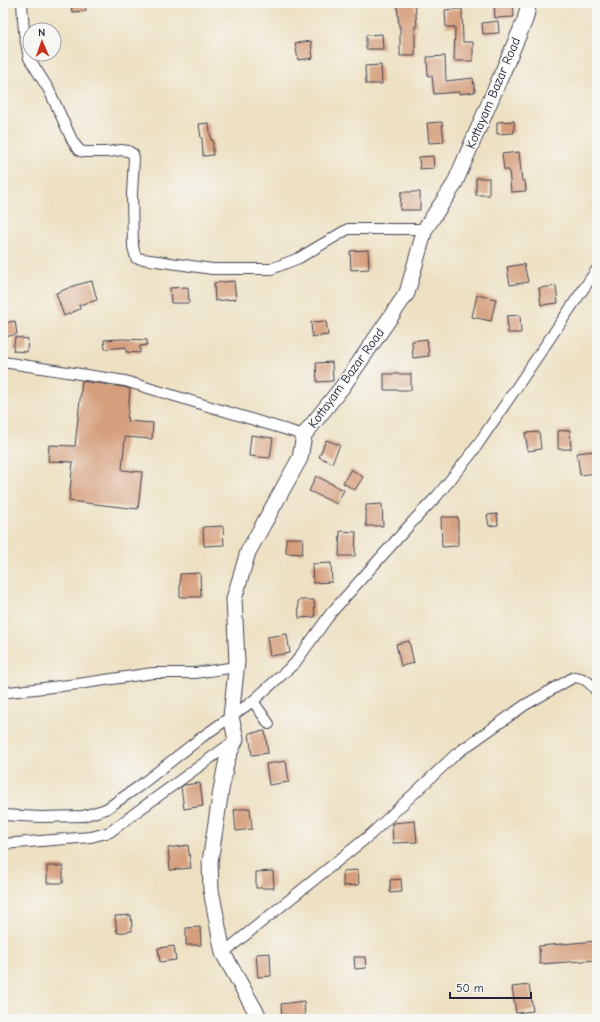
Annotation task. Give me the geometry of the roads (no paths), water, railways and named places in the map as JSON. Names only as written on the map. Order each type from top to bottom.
[{"type":"main road","name":"Kottayam Bazar Road","points":[[236,739],[232,718],[236,667],[234,600],[248,552],[300,458],[304,435],[343,386],[407,293],[425,229],[454,185],[524,20],[529,3]]},
{"type":"main road","points":[[236,739],[227,759],[210,862],[211,890],[223,954],[260,1019]]},
{"type":"street","points":[[22,3],[24,32],[29,58],[49,90],[73,142],[80,150],[85,152],[108,152],[121,150],[128,151],[133,154],[133,247],[136,258],[212,269],[271,269],[299,258],[348,229],[425,229]]},
{"type":"street","points":[[3,815],[41,817],[84,816],[106,809],[138,787],[202,737],[232,718],[295,663],[332,613],[415,518],[437,496],[472,453],[597,269]]},
{"type":"street","points":[[3,362],[125,381],[304,435]]},
{"type":"street","points":[[3,693],[153,673],[195,673],[236,667]]},
{"type":"street","points":[[223,954],[370,835],[456,754],[525,705],[574,676],[581,677],[591,684],[597,692]]},
{"type":"street","points":[[253,701],[269,724]]},
{"type":"street","points":[[3,844],[91,837],[110,832],[236,739]]}]
